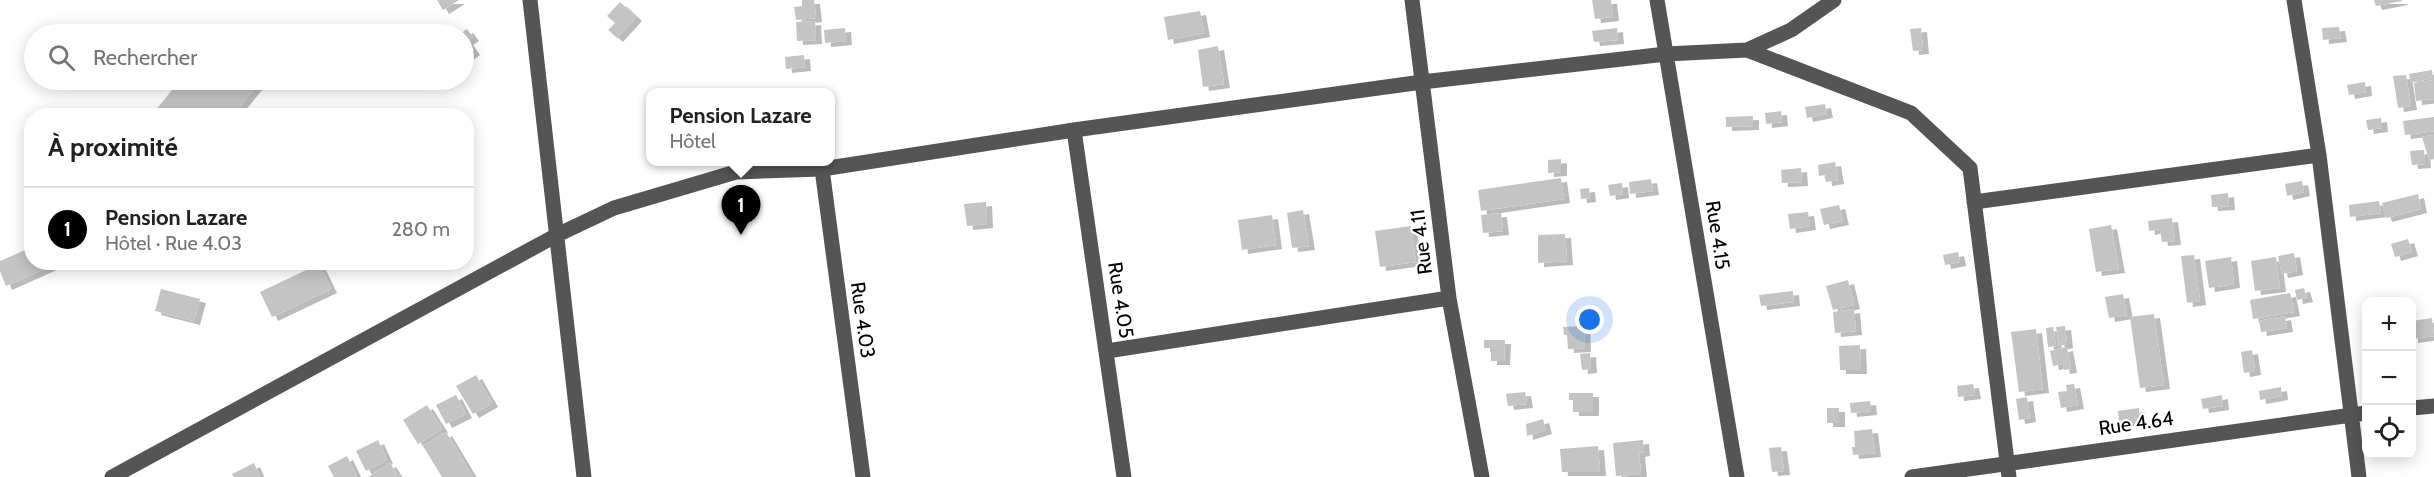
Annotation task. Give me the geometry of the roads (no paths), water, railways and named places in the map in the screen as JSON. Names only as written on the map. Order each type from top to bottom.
[{"type":"street","points":[[530,0],[584,477]]},
{"type":"street","name":"Rue 4.11","points":[[1412,0],[1449,298],[1482,477]]},
{"type":"street","name":"Rue 4.15","points":[[1657,0],[1737,477]]},
{"type":"street","points":[[112,477],[557,235],[614,208],[736,172],[822,169],[1074,130],[1422,82],[1666,54],[1747,50],[1791,30],[1834,0]]},
{"type":"street","points":[[2294,0],[2319,155],[2359,477]]},
{"type":"street","points":[[1747,50],[1911,113],[1970,168],[2008,470]]},
{"type":"street","name":"Rue 4.05","points":[[1074,130],[1124,477]]},
{"type":"street","points":[[1974,202],[2319,155]]},
{"type":"street","name":"Rue 4.03","points":[[822,169],[863,477]]},
{"type":"street","points":[[1107,351],[1449,298]]},
{"type":"street","points":[[2416,408],[2434,406]]},
{"type":"street","name":"Rue 4.64","points":[[1912,477],[2008,470],[2362,414]]},
{"type":"place","name":"Pension Lazare","points":[[741,235]]}]
